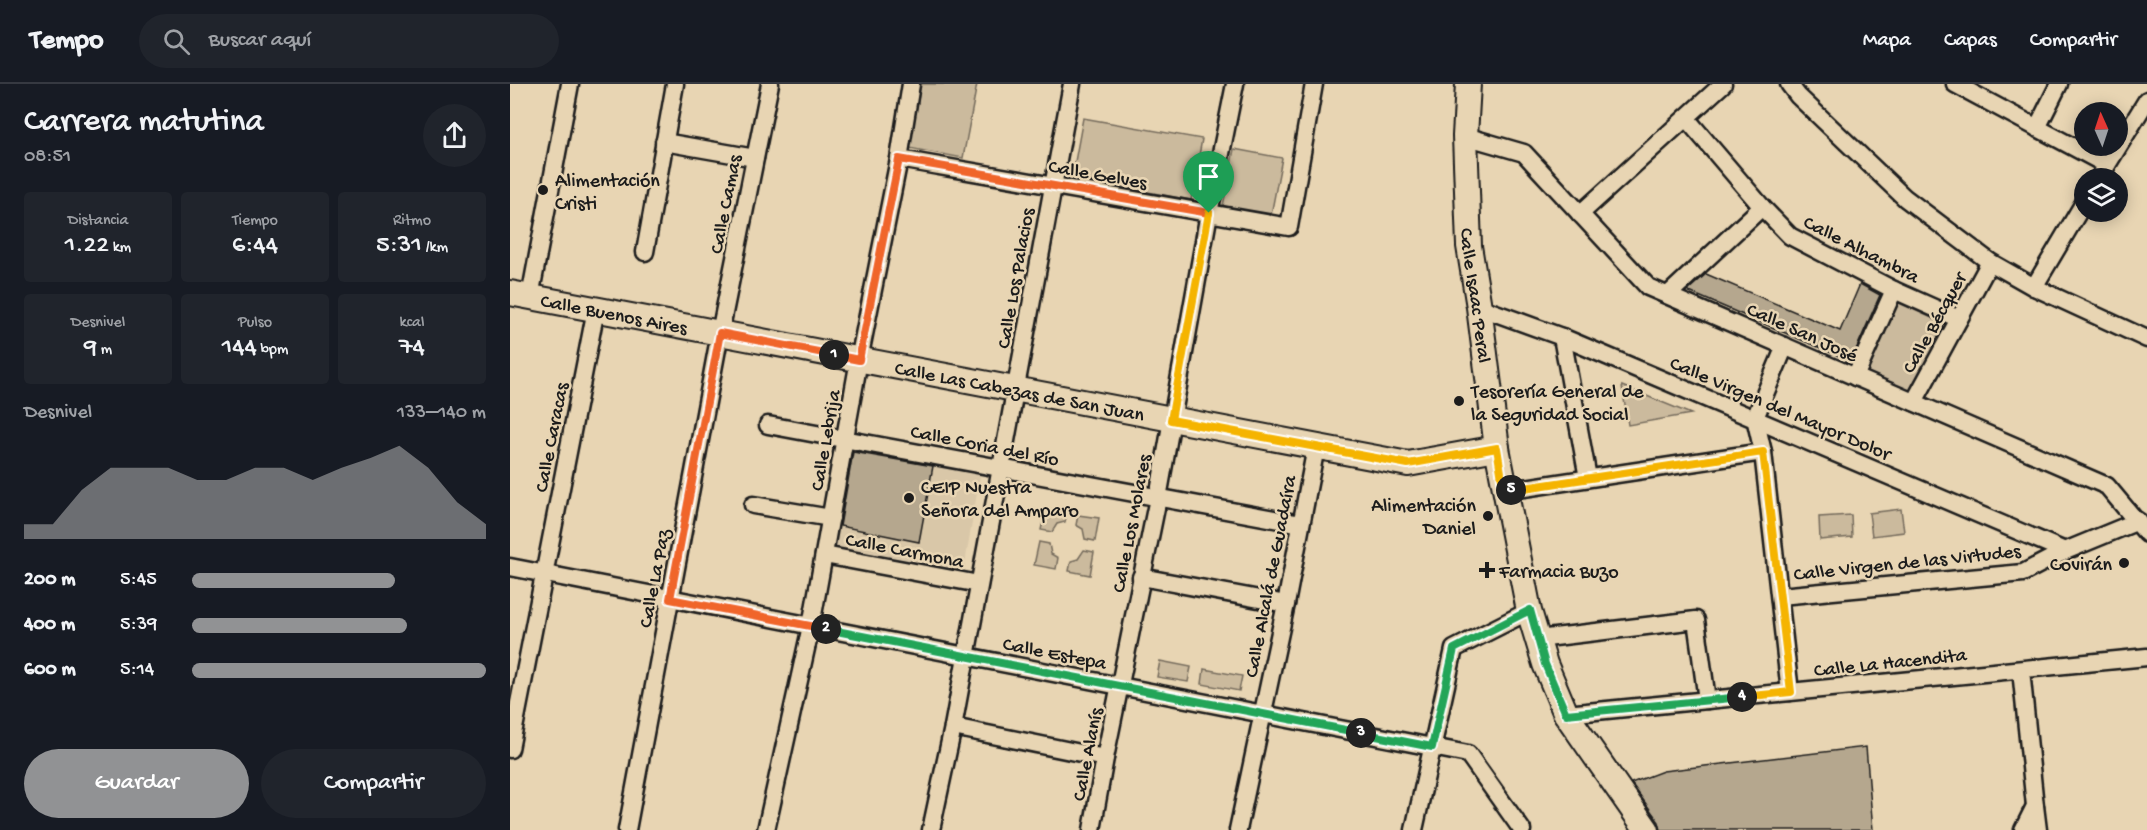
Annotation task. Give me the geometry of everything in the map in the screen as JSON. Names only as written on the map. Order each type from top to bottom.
[{"type":"street","points":[[520,295],[570,84]]},
{"type":"street","points":[[645,252],[675,84]]},
{"type":"street","name":"Calle Camas","points":[[720,333],[770,84]]},
{"type":"street","name":"Calle Lebrija","points":[[766,830],[811,626],[859,360],[899,159],[911,84]]},
{"type":"street","name":"Calle Los Palacios","points":[[931,830],[953,727],[1072,84]]},
{"type":"street","name":"Calle Los Molares","points":[[1121,687],[1235,84]]},
{"type":"street","name":"Calle Gelves","points":[[899,159],[1289,227],[1314,84]]},
{"type":"street","name":"Calle Isaac Peral","points":[[1468,84],[1465,136],[1469,246],[1504,491],[1530,610],[1545,664],[1566,714],[1647,830]]},
{"type":"street","points":[[1580,214],[1723,84]]},
{"type":"street","points":[[1811,84],[1793,90],[1905,198],[1990,262],[2034,287],[2146,336]]},
{"type":"street","points":[[1957,84],[2037,128],[2097,168]]},
{"type":"street","points":[[2037,128],[2058,84]]},
{"type":"street","points":[[2105,168],[2147,100]]},
{"type":"street","name":"Calle Alhambra","points":[[1686,118],[1762,207],[1790,236],[1894,290],[1959,318]]},
{"type":"street","name":"Calle San José","points":[[1465,136],[1524,153],[1648,287],[2107,486],[2142,528]]},
{"type":"street","points":[[664,142],[755,158]]},
{"type":"street","points":[[1668,295],[1762,207]]},
{"type":"street","points":[[2034,287],[2074,220]]},
{"type":"street","name":"Calle Bécquer","points":[[1914,402],[1990,262]]},
{"type":"street","points":[[1855,377],[1894,290]]},
{"type":"street","name":"Calle Buenos Aires","points":[[520,295],[720,333]]},
{"type":"street","name":"Calle Virgen del Mayor Dolor","points":[[1479,307],[1562,337],[2065,551]]},
{"type":"street","name":"Calle Caracas","points":[[510,749],[596,309]]},
{"type":"street","name":"Calle Las Cabezas de San Juan","points":[[720,333],[1408,464],[1497,448]]},
{"type":"street","name":"Calle La Paz","points":[[627,830],[720,333]]},
{"type":"street","points":[[1562,337],[1588,478]]},
{"type":"street","points":[[1785,346],[1755,418],[1763,452],[1791,692]]},
{"type":"street","name":"Calle Coria del Río","points":[[768,425],[1301,524]]},
{"type":"street","name":"Calle Alcalá de Guadaíra","points":[[1244,829],[1262,714],[1316,447]]},
{"type":"street","points":[[1504,491],[1763,452]]},
{"type":"street","points":[[753,505],[831,518]]},
{"type":"street","name":"Calle Virgen de las Virtudes","points":[[1780,596],[2023,573],[2065,551],[2142,528]]},
{"type":"street","name":"Calle Carmona","points":[[824,555],[979,584]]},
{"type":"street","name":"Calle Estepa","points":[[510,567],[1468,754],[1522,830]]},
{"type":"street","points":[[1141,577],[1286,604]]},
{"type":"street","points":[[1414,830],[1454,649],[1530,610]]},
{"type":"street","points":[[1538,639],[1696,620],[1707,700]]},
{"type":"street","name":"Calle La Hacendita","points":[[1566,714],[2147,657]]},
{"type":"street","points":[[2021,670],[2038,830]]},
{"type":"street","name":"Calle Alanís","points":[[1092,830],[1121,687]]},
{"type":"street","points":[[953,727],[1105,758]]},
{"type":"street","points":[[2023,830],[2035,806]]},
{"type":"shaded area","points":[[921,84],[977,84],[963,158],[909,148]]},
{"type":"shaded area","points":[[1083,118],[1202,139],[1191,200],[1072,178]]},
{"type":"shaded area","points":[[1234,149],[1282,158],[1271,215],[1223,206]]},
{"type":"shaded area","points":[[1897,302],[1945,324],[1914,394],[1865,371]]},
{"type":"shaded area","points":[[1622,386],[1691,414],[1628,425]]},
{"type":"shaded area","name":"CEIP Nuestra Señora del Amparo","points":[[851,446],[981,470],[963,575],[833,550]]},
{"type":"shaded area","points":[[1046,508],[1067,512],[1065,522],[1057,524],[1052,532],[1041,530]]},
{"type":"shaded area","points":[[1901,509],[1904,532],[1872,536],[1869,513]]},
{"type":"shaded area","points":[[1078,515],[1099,518],[1095,541],[1085,539],[1083,529],[1076,525]]},
{"type":"shaded area","points":[[1851,515],[1852,537],[1820,540],[1819,517]]},
{"type":"shaded area","points":[[1039,542],[1049,544],[1051,554],[1058,558],[1056,569],[1034,565]]},
{"type":"shaded area","points":[[1084,550],[1094,552],[1090,575],[1069,571],[1071,561],[1078,559]]},
{"type":"shaded area","points":[[1160,661],[1191,667],[1188,682],[1157,677]]},
{"type":"shaded area","points":[[1204,669],[1242,676],[1239,691],[1202,684]]},
{"type":"building","points":[[1706,274],[1840,331],[1860,284],[1880,295],[1851,361],[1687,291]]},
{"type":"building","points":[[853,452],[933,466],[919,542],[840,526]]},
{"type":"building","points":[[1866,747],[1873,830],[1661,830],[1659,822],[1631,783],[1663,771]]},
{"type":"place","name":"Alimentación Cristi","points":[[543,190]]},
{"type":"place","name":"Tesorería General de la Seguridad Social","points":[[1459,401]]},
{"type":"place","name":"CEIP Nuestra Señora del Amparo","points":[[909,498]]},
{"type":"place","name":"Alimentación Daniel","points":[[1488,516]]},
{"type":"place","name":"Covirán","points":[[2124,563]]},
{"type":"place","name":"Farmacia Buzo","points":[[1487,570]]},
{"type":"route","points":[[899,159],[1209,213],[1171,420],[1408,464],[1497,448],[1504,491],[1763,452],[1791,692],[1566,714],[1545,664],[1530,610],[1454,649],[1432,747],[670,599],[720,333],[859,360],[899,159]]}]
